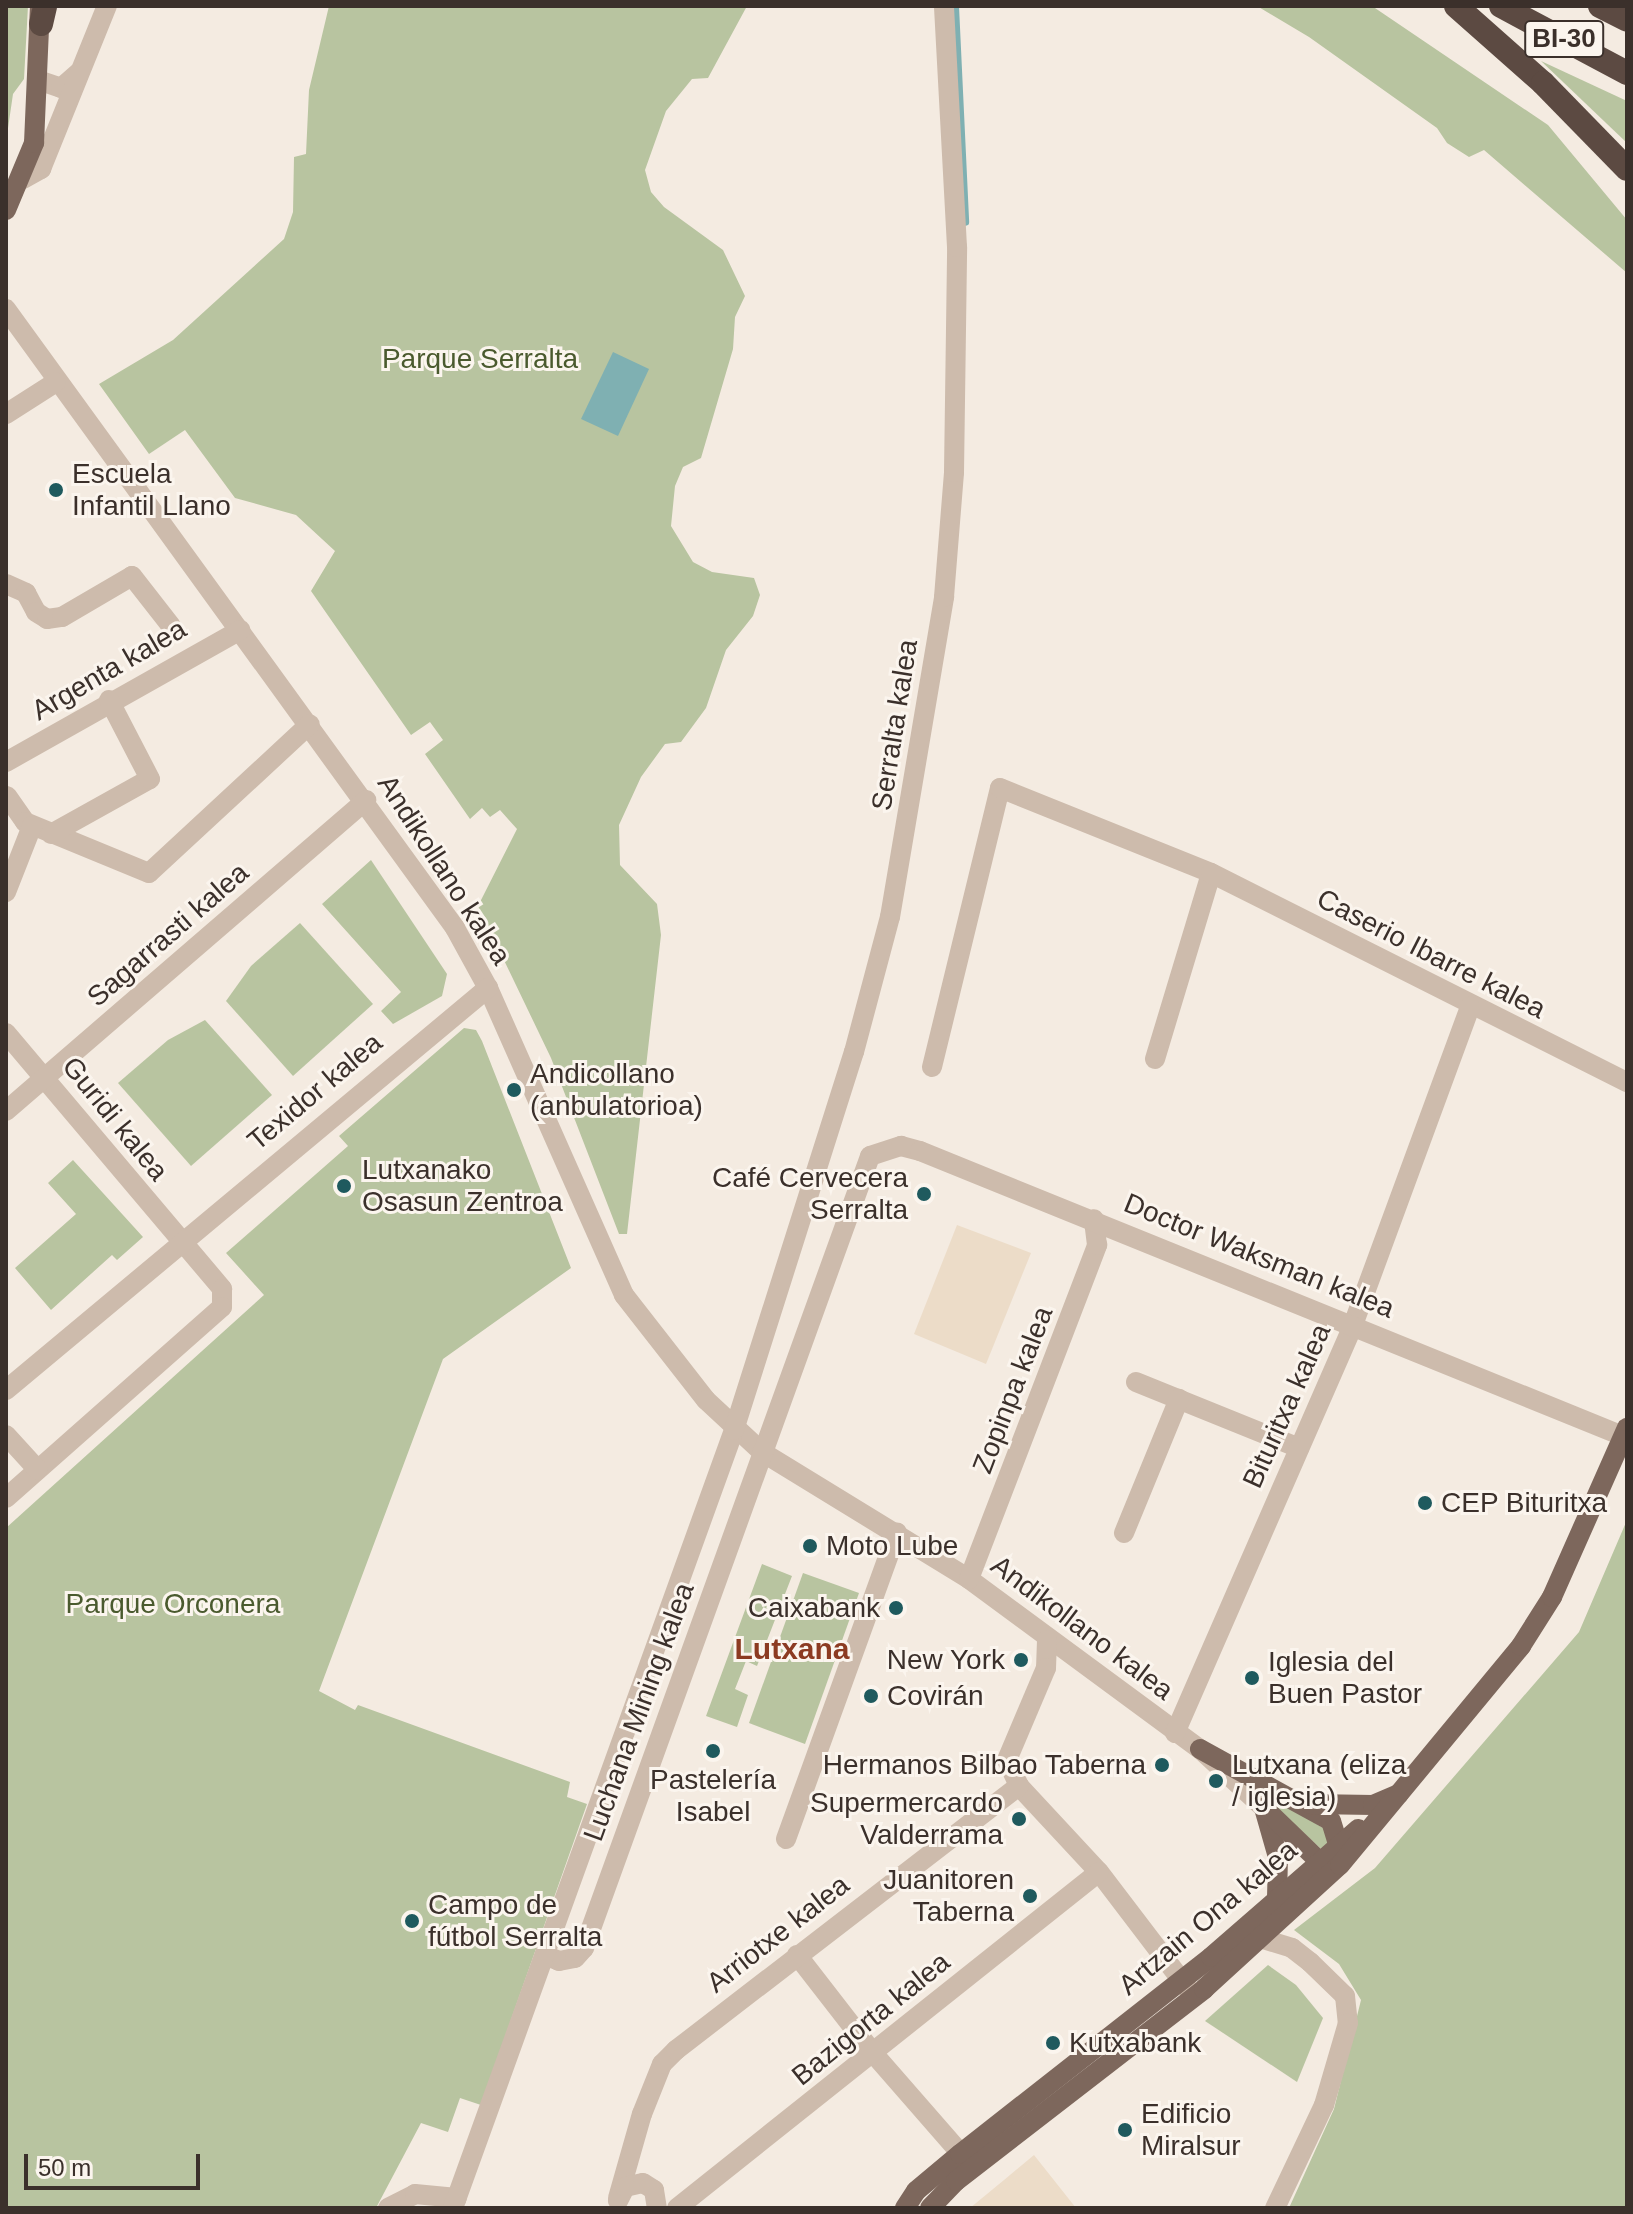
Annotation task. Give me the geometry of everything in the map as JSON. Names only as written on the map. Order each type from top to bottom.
[{"type":"highway","points":[[1456,6],[1543,83],[1627,169]]},
{"type":"highway","name":"BI-30","points":[[1501,6],[1627,73]]},
{"type":"highway","name":"BI-30","points":[[1600,6],[1627,20]]},
{"type":"main road","points":[[6,210],[23,179],[34,143],[42,12]]},
{"type":"main road","name":"Artzain Ona kalea","points":[[905,2208],[916,2191],[967,2161],[1194,1997],[1263,1939],[1340,1865],[1402,1793],[1536,1623],[1625,1432]]},
{"type":"main road","points":[[1200,1749],[1306,1804],[1331,1821],[1341,1843],[1340,1865],[1319,1861],[1264,1808]]},
{"type":"main road","points":[[1306,1804],[1373,1805],[1402,1793]]},
{"type":"main road","name":"Artzain Ona kalea","points":[[930,2208],[967,2161],[1402,1793]]},
{"type":"main road","points":[[1264,1808],[1278,1857],[1277,1898]]},
{"type":"street","points":[[23,179],[41,169],[107,6]]},
{"type":"street","name":"Serralta kalea","points":[[734,1430],[854,1052],[890,917],[944,597],[958,365],[957,247],[944,6]]},
{"type":"street","points":[[38,80],[61,88],[80,70]]},
{"type":"street","name":"Andikollano kalea","points":[[6,309],[56,382],[366,800],[455,928],[488,988],[624,1295],[734,1430],[762,1452],[969,1579],[1074,1661],[1200,1749],[1264,1808]]},
{"type":"street","points":[[6,414],[56,382]]},
{"type":"street","name":"Argenta kalea","points":[[6,584],[26,593],[36,612],[47,619],[62,617],[132,576],[171,626]]},
{"type":"street","name":"Argenta kalea","points":[[6,762],[109,700],[240,630]]},
{"type":"street","points":[[6,892],[42,830],[150,779],[109,700]]},
{"type":"street","points":[[7,796],[42,830],[149,873],[310,724]]},
{"type":"street","name":"Caserio Ibarre kalea","points":[[932,1067],[1000,788],[1211,873],[1470,1007],[1627,1082]]},
{"type":"street","name":"Sagarrasti kalea","points":[[6,1111],[44,1075],[366,800]]},
{"type":"street","points":[[1155,1059],[1211,873]]},
{"type":"street","name":"Texidor kalea","points":[[6,1390],[180,1241],[488,988]]},
{"type":"street","name":"Bituritxa kalea","points":[[1175,1733],[1353,1325],[1470,1007]]},
{"type":"street","name":"Guridi kalea","points":[[6,1033],[180,1241]]},
{"type":"street","name":"Doctor Waksman kalea","points":[[762,1452],[870,1156],[901,1146],[1094,1219],[1625,1432]]},
{"type":"street","name":"Zopinpa kalea","points":[[969,1579],[1092,1260],[1098,1231],[1094,1219]]},
{"type":"street","points":[[6,1498],[222,1307],[222,1289],[180,1241]]},
{"type":"street","points":[[1136,1382],[1299,1448]]},
{"type":"street","points":[[1124,1533],[1179,1399]]},
{"type":"street","name":"Luchana Mining kalea","points":[[455,2203],[734,1430]]},
{"type":"street","points":[[6,1435],[38,1470]]},
{"type":"street","name":"Luchana Mining kalea","points":[[545,1955],[559,1961],[575,1958],[584,1948],[762,1452]]},
{"type":"street","points":[[720,1467],[739,1471],[748,1490]]},
{"type":"street","points":[[786,1839],[897,1533]]},
{"type":"street","points":[[1047,1640],[1046,1668],[1011,1742],[1007,1760],[1019,1786],[1099,1872],[1194,1997]]},
{"type":"street","points":[[1046,1668],[1074,1661]]},
{"type":"street","name":"Arriotxe kalea","points":[[618,2203],[620,2176],[662,2064],[797,1955],[1019,1786]]},
{"type":"street","name":"Bazigorta kalea","points":[[677,2208],[1099,1872]]},
{"type":"street","points":[[1263,1939],[1292,1948],[1345,1996],[1348,2023],[1324,2105],[1275,2208]]},
{"type":"street","points":[[797,1955],[873,2053],[967,2161]]},
{"type":"street","points":[[618,2203],[630,2183],[643,2183],[657,2196],[657,2208]]},
{"type":"street","points":[[388,2208],[415,2194],[455,2203]]},
{"type":"green space","points":[[6,6],[28,6],[24,79],[13,94],[6,142]]},
{"type":"green space","name":"Parque Serralta","points":[[329,6],[747,6],[708,78],[692,79],[666,111],[645,170],[651,192],[664,207],[723,250],[745,296],[735,317],[733,349],[701,458],[683,467],[675,486],[671,526],[693,562],[712,572],[754,578],[760,595],[753,616],[726,650],[706,708],[681,742],[665,744],[641,777],[619,825],[620,865],[657,904],[661,935],[627,1234],[619,1234],[551,1058],[478,906],[517,829],[500,810],[490,817],[482,808],[470,819],[425,754],[443,740],[430,722],[411,735],[311,591],[335,551],[296,515],[235,498],[185,430],[149,454],[99,384],[173,340],[284,239],[293,212],[294,157],[306,154],[309,90]]},
{"type":"green space","points":[[1257,6],[1372,6],[1548,125],[1627,220],[1627,273],[1484,150],[1469,157],[1447,143],[1437,128],[1309,37]]},
{"type":"green space","points":[[1541,61],[1627,101],[1627,143]]},
{"type":"green space","points":[[371,860],[447,974],[442,996],[393,1024],[381,1011],[401,992],[322,904]]},
{"type":"green space","points":[[300,923],[373,1004],[293,1076],[226,1001],[251,966]]},
{"type":"green space","points":[[205,1020],[272,1095],[191,1166],[118,1083],[168,1040]]},
{"type":"green space","name":"Parque Orconera","points":[[464,1028],[476,1030],[482,1041],[571,1268],[443,1359],[319,1691],[355,1710],[358,1705],[570,1782],[567,1797],[587,1804],[481,2105],[460,2098],[448,2132],[421,2123],[376,2208],[6,2208],[6,1528],[264,1295],[226,1253],[348,1146],[339,1136]]},
{"type":"green space","points":[[73,1160],[143,1237],[117,1260],[112,1255],[51,1310],[15,1268],[76,1214],[48,1183]]},
{"type":"green space","points":[[1627,1520],[1627,2208],[1289,2208],[1334,2109],[1361,2000],[1339,1964],[1294,1930],[1375,1868],[1579,1632]]},
{"type":"green space","points":[[762,1564],[792,1576],[757,1666],[746,1661],[735,1689],[748,1695],[737,1727],[706,1716]]},
{"type":"green space","points":[[803,1573],[859,1593],[805,1744],[749,1723]]},
{"type":"green space","points":[[1246,1780],[1328,1831],[1331,1847],[1320,1848]]},
{"type":"green space","points":[[1268,1965],[1296,1985],[1323,2018],[1297,2082],[1205,2021]]},
{"type":"shaded area","points":[[957,1225],[1031,1253],[986,1364],[914,1334]]},
{"type":"shaded area","points":[[1034,2155],[1076,2208],[970,2208],[1004,2180]]},
{"type":"water","points":[[613,352],[649,369],[618,436],[581,419]]},
{"type":"waterway","points":[[955,6],[965,222]]},
{"type":"place","name":"Escuela Infantil Llano","points":[[56,490]]},
{"type":"place","name":"Andicollano (anbulatorioa)","points":[[514,1090]]},
{"type":"place","name":"Lutxanako Osasun Zentroa","points":[[344,1186]]},
{"type":"place","name":"Café Cervecera Serralta","points":[[924,1194]]},
{"type":"place","name":"CEP Bituritxa","points":[[1425,1503]]},
{"type":"place","name":"Moto Lube","points":[[810,1546]]},
{"type":"place","name":"Caixabank","points":[[896,1608]]},
{"type":"place","name":"New York","points":[[1021,1660]]},
{"type":"place","name":"Iglesia del Buen Pastor","points":[[1252,1678]]},
{"type":"place","name":"Covirán","points":[[871,1696]]},
{"type":"place","name":"Pastelería Isabel","points":[[713,1751]]},
{"type":"place","name":"Hermanos Bilbao Taberna","points":[[1162,1765]]},
{"type":"place","name":"Lutxana (eliza / iglesia)","points":[[1216,1781]]},
{"type":"place","name":"Supermercardo Valderrama","points":[[1019,1819]]},
{"type":"place","name":"Juanitoren Taberna","points":[[1030,1896]]},
{"type":"place","name":"Campo de fútbol Serralta","points":[[412,1921]]},
{"type":"place","name":"Kutxabank","points":[[1053,2043]]},
{"type":"place","name":"Edificio Miralsur","points":[[1125,2130]]},
{"type":"district","name":"Lutxana","points":[[792,1649]]}]
